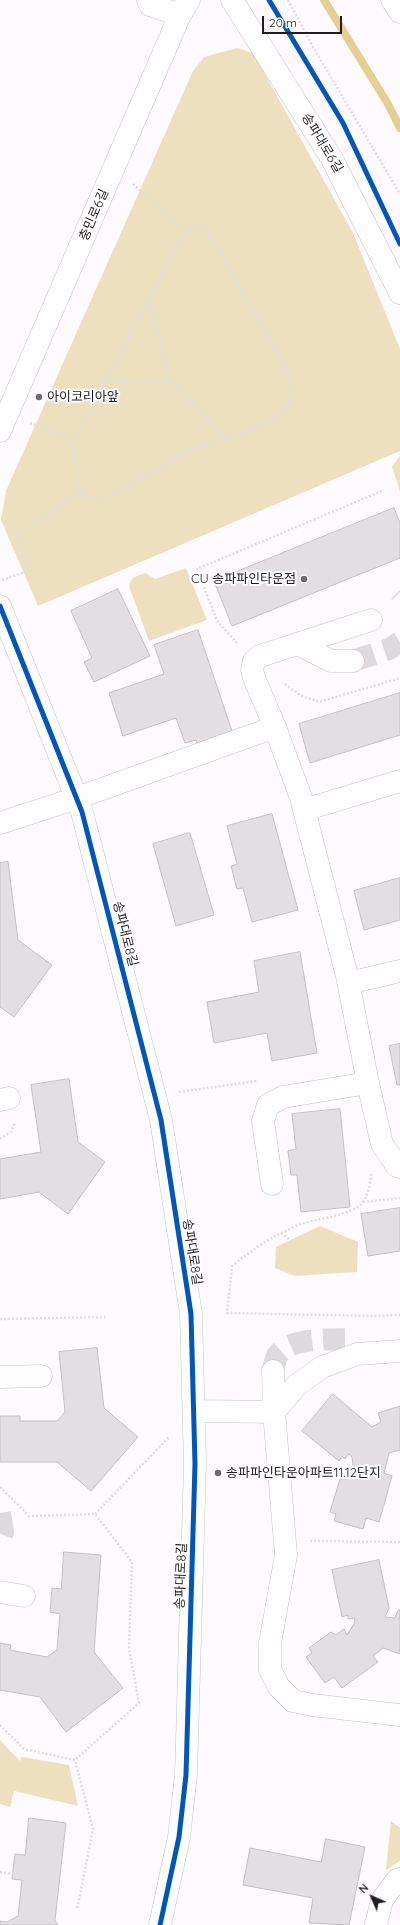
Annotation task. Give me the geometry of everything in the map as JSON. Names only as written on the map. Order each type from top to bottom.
[{"type":"main road","points":[[148,0],[150,4],[184,7]]},
{"type":"main road","name":"송파대로6길","points":[[232,0],[332,159],[400,293]]},
{"type":"main road","points":[[392,0],[400,12]]},
{"type":"main road","name":"충민로6길","points":[[4,423],[184,7]]},
{"type":"main road","name":"송파대로8길","points":[[0,606],[77,798],[84,820],[161,1120],[191,1314],[195,1464],[186,1776],[179,1837],[160,1925]]},
{"type":"main road","points":[[371,620],[260,656],[254,661],[252,670],[275,727],[304,810],[349,982],[368,1083],[382,1144],[397,1166],[400,1167]]},
{"type":"main road","points":[[298,644],[331,661],[353,661]]},
{"type":"main road","points":[[0,823],[77,798],[275,727]]},
{"type":"main road","points":[[304,810],[400,781]]},
{"type":"main road","points":[[349,982],[400,971]]},
{"type":"main road","points":[[272,1184],[263,1121],[268,1105],[283,1097],[368,1083]]},
{"type":"main road","points":[[274,1412],[297,1385],[322,1367],[357,1354],[400,1351]]},
{"type":"main road","points":[[273,1371],[274,1412],[286,1555],[270,1643],[270,1670],[279,1687],[293,1701],[312,1706],[400,1715]]},
{"type":"main road","points":[[0,1377],[41,1376]]},
{"type":"main road","points":[[194,1411],[274,1412]]},
{"type":"main road","points":[[0,1592],[24,1596]]},
{"type":"main road","points":[[376,1925],[382,1900],[397,1880],[400,1879]]},
{"type":"path","points":[[288,0],[313,47],[400,194]]},
{"type":"path","points":[[114,167],[186,232]]},
{"type":"path","points":[[200,224],[208,232],[286,366],[292,386],[290,404],[276,419],[227,439],[186,451],[159,469],[101,501],[87,498],[81,491],[77,478],[74,440],[149,299],[186,232],[200,224]]},
{"type":"path","points":[[149,299],[171,381],[227,439]]},
{"type":"path","points":[[105,381],[171,381]]},
{"type":"path","points":[[4,423],[74,440]]},
{"type":"path","points":[[254,661],[217,621],[197,569],[384,490]]},
{"type":"path","points":[[0,581],[28,571],[18,535],[81,491]]},
{"type":"path","points":[[363,1202],[372,1178],[370,1170]]},
{"type":"path","points":[[400,1198],[363,1202],[351,1211],[319,1218],[264,1241],[232,1266],[227,1313],[373,1316],[400,1315]]},
{"type":"path","points":[[281,1233],[290,1241]]},
{"type":"path","points":[[0,1319],[105,1317]]},
{"type":"path","points":[[0,1487],[29,1516],[95,1514],[194,1411]]},
{"type":"path","points":[[75,1760],[139,1703],[129,1648],[132,1562],[95,1514]]},
{"type":"path","points":[[285,1541],[400,1542]]},
{"type":"path","points":[[0,1724],[24,1748],[75,1760]]},
{"type":"path","points":[[75,1760],[93,1829],[77,1910]]},
{"type":"path","points":[[0,1872],[13,1874]]},
{"type":"shaded area","points":[[237,48],[253,53],[353,233],[400,349],[400,451],[38,606],[1,520],[6,491],[193,71],[204,57]]},
{"type":"shaded area","points":[[400,456],[400,491],[392,467]]},
{"type":"shaded area","points":[[186,568],[207,620],[149,641],[129,586],[131,580],[146,573],[155,579]]},
{"type":"shaded area","points":[[320,1226],[358,1242],[357,1272],[295,1276],[275,1268],[276,1247]]},
{"type":"shaded area","points":[[0,1740],[20,1761],[22,1757],[69,1765],[78,1806],[14,1791],[10,1807],[0,1804]]},
{"type":"shaded area","points":[[391,1821],[400,1828],[400,1861],[386,1870]]},
{"type":"building","points":[[394,508],[400,523],[400,558],[232,626],[214,581]]},
{"type":"building","points":[[118,589],[150,656],[94,682],[84,662],[92,658],[71,611]]},
{"type":"building","points":[[198,630],[232,731],[197,743],[196,740],[185,743],[176,718],[123,736],[109,693],[164,674],[154,645]]},
{"type":"building","points":[[400,693],[400,735],[310,763],[299,724]]},
{"type":"building","points":[[272,814],[298,910],[252,922],[243,888],[237,889],[231,866],[237,864],[227,826]]},
{"type":"building","points":[[190,833],[214,915],[176,926],[153,844]]},
{"type":"building","points":[[8,862],[18,940],[52,965],[14,1017],[0,1007],[0,863]]},
{"type":"building","points":[[400,878],[400,920],[364,930],[354,891]]},
{"type":"building","points":[[300,952],[317,1053],[272,1061],[267,1033],[214,1043],[207,1002],[259,992],[254,961]]},
{"type":"building","points":[[400,1044],[400,1085],[397,1085],[389,1046]]},
{"type":"building","points":[[69,1079],[78,1142],[105,1162],[68,1214],[39,1192],[0,1199],[0,1159],[41,1152],[31,1085]]},
{"type":"building","points":[[340,1109],[350,1207],[301,1212],[297,1175],[291,1175],[288,1151],[296,1149],[292,1114]]},
{"type":"building","points":[[400,1208],[400,1251],[368,1256],[361,1214]]},
{"type":"building","points":[[97,1348],[104,1408],[138,1437],[91,1491],[57,1462],[0,1462],[0,1416],[20,1416],[20,1421],[57,1421],[65,1412],[59,1352]]},
{"type":"building","points":[[333,1394],[372,1427],[381,1422],[378,1413],[400,1406],[400,1450],[389,1453],[384,1473],[392,1476],[379,1522],[366,1518],[363,1529],[334,1521],[336,1514],[330,1512],[340,1479],[345,1479],[348,1470],[354,1472],[352,1457],[349,1454],[345,1459],[342,1456],[339,1461],[302,1431]]},
{"type":"building","points":[[64,1552],[101,1555],[94,1652],[123,1688],[66,1732],[40,1697],[0,1690],[0,1643],[11,1645],[10,1650],[47,1657],[57,1650],[60,1614],[50,1612],[52,1588],[61,1589]]},
{"type":"building","points":[[379,1560],[389,1608],[385,1617],[395,1618],[398,1610],[400,1610],[400,1654],[383,1648],[373,1656],[378,1662],[342,1688],[334,1677],[325,1683],[306,1657],[312,1653],[309,1648],[331,1632],[336,1635],[344,1629],[347,1635],[355,1622],[354,1618],[348,1619],[348,1615],[342,1617],[332,1570]]},
{"type":"building","points":[[29,1818],[66,1823],[55,1920],[58,1925],[0,1925],[0,1921],[7,1922],[18,1916],[22,1880],[12,1879],[15,1854],[25,1855]]},
{"type":"building","points":[[326,1839],[365,1847],[349,1925],[309,1923],[313,1898],[243,1885],[250,1848],[321,1862]]},
{"type":"waterway","points":[[324,0],[388,104],[400,128]]},
{"type":"tunnel","points":[[353,661],[389,649],[400,642]]},
{"type":"tunnel","points":[[273,1371],[277,1356],[283,1350],[292,1345],[312,1340],[354,1339]]},
{"type":"tunnel","points":[[0,1513],[3,1532],[0,1540]]},
{"type":"cycle path","points":[[269,0],[343,123],[400,244]]},
{"type":"cycle path","points":[[0,606],[82,812],[161,1120],[191,1314],[195,1464],[186,1775],[179,1837],[160,1925]]},
{"type":"place","name":"아이코리아앞","points":[[39,397]]},
{"type":"place","name":"CU 송파파인타운점","points":[[304,579]]},
{"type":"place","name":"송파파인타운아파트11.12단지","points":[[218,1473]]}]
